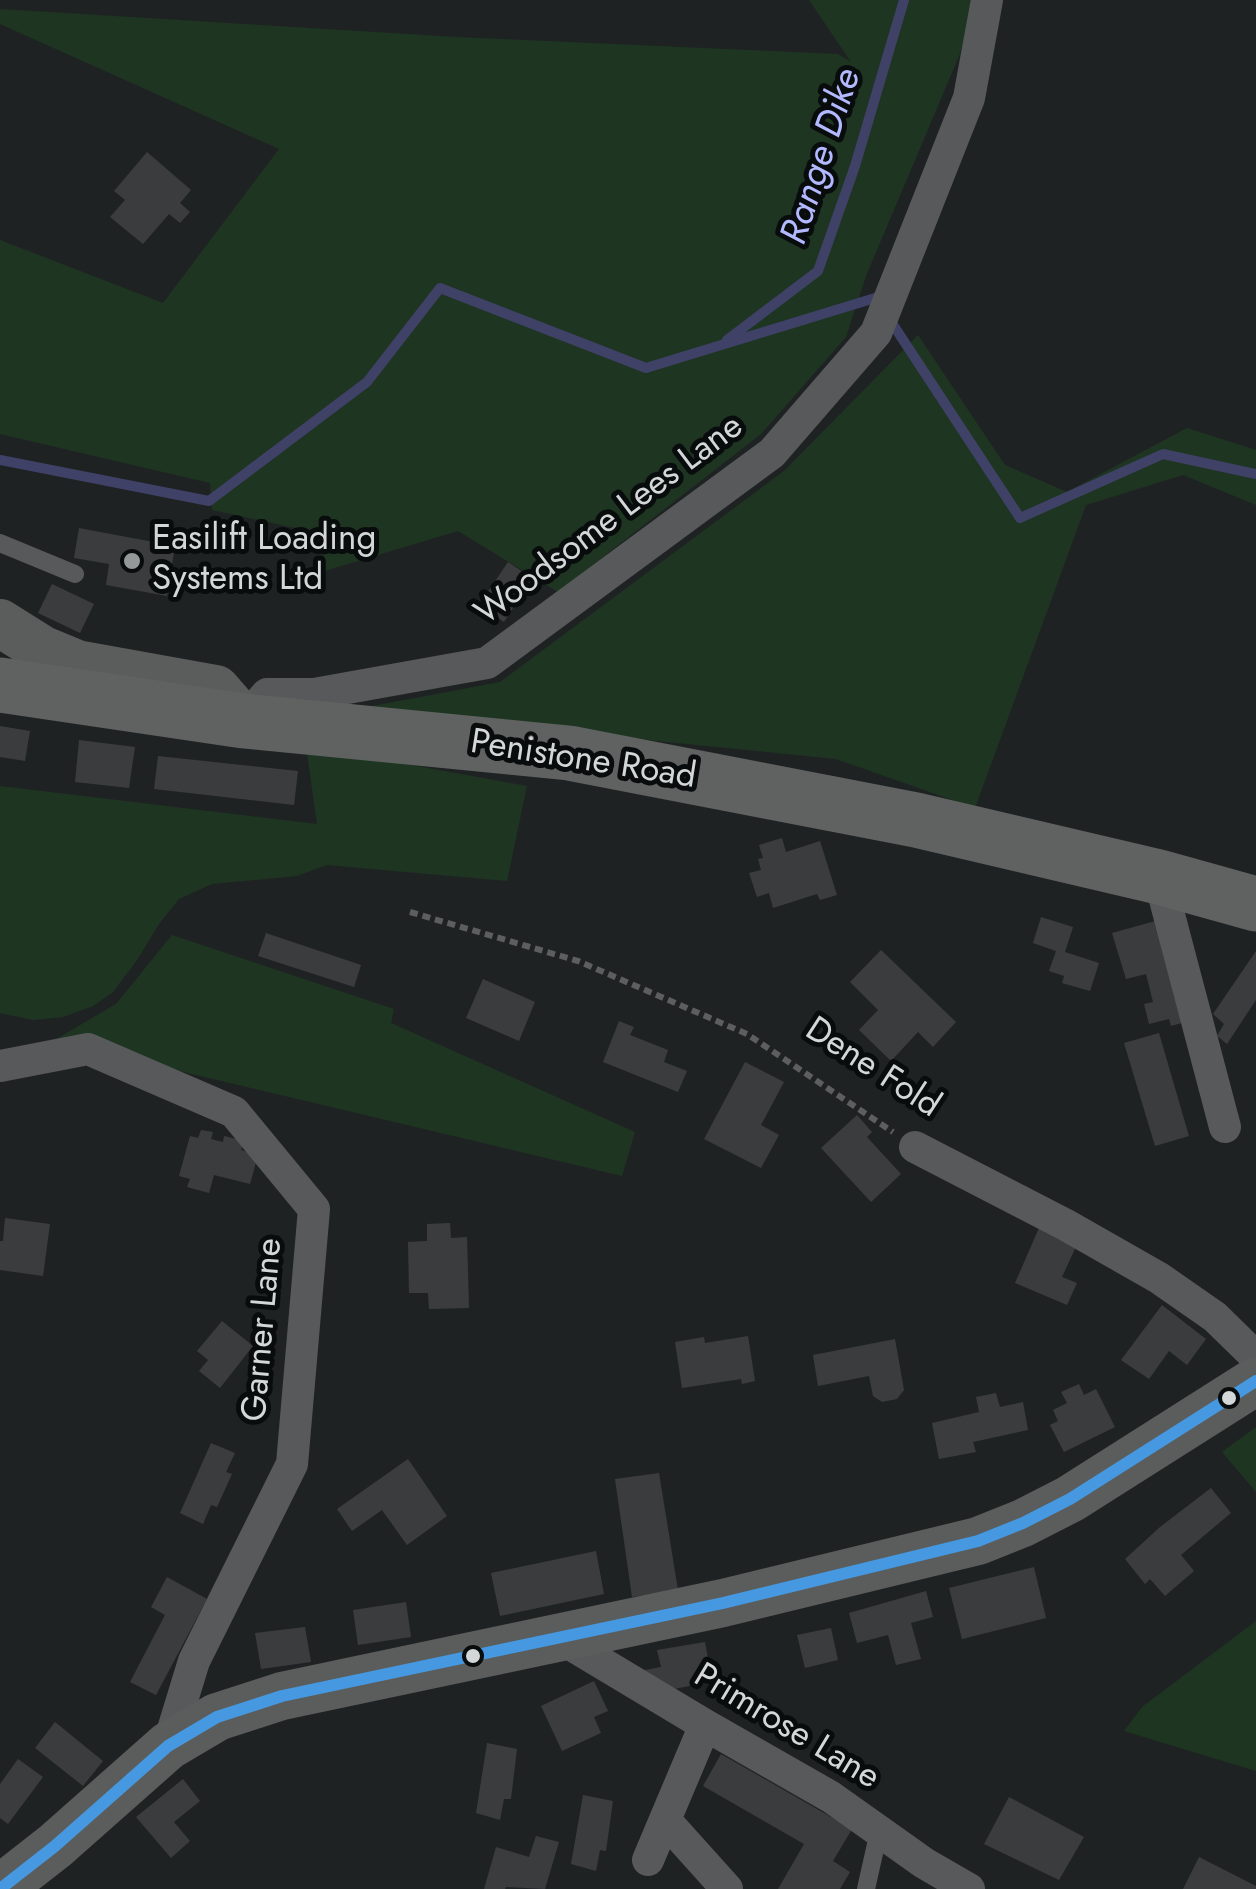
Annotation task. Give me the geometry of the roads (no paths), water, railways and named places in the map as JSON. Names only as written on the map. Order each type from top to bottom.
[{"type":"highway","name":"Penistone Road","points":[[0,685],[244,720],[569,754],[916,820],[1256,904]]},
{"type":"street","name":"Woodsome Lees Lane","points":[[244,720],[267,694],[314,694],[487,663],[772,453],[876,333],[968,98],[988,0]]},
{"type":"street","points":[[0,623],[43,650],[77,664],[216,690],[244,720]]},
{"type":"street","points":[[1158,877],[1225,1127]]},
{"type":"street","name":"Garner Lane","points":[[0,1066],[88,1049],[234,1112],[314,1209],[292,1464],[194,1662],[168,1746]]},
{"type":"street","name":"Dene Fold","points":[[915,1146],[1066,1224],[1159,1278],[1215,1316],[1256,1358]]},
{"type":"street","points":[[0,1888],[55,1846],[168,1746],[217,1718],[282,1696],[722,1602],[978,1541],[1070,1499],[1256,1382]]},
{"type":"street","name":"Primrose Lane","points":[[560,1638],[832,1797],[924,1863],[969,1889]]},
{"type":"street","points":[[648,1860],[704,1725]]},
{"type":"street","points":[[665,1820],[726,1889]]},
{"type":"lane","points":[[0,544],[75,574]]},
{"type":"lane","points":[[866,1889],[879,1831]]},
{"type":"waterway","name":"Range Dike","points":[[727,340],[818,271],[855,166],[904,0]]},
{"type":"waterway","points":[[0,460],[209,501],[367,382],[440,288],[646,368],[875,298],[880,306]]},
{"type":"waterway","points":[[890,320],[1020,518],[1163,454],[1256,474]]},
{"type":"place","name":"Easilift Loading Systems Ltd","points":[[132,561]]}]
